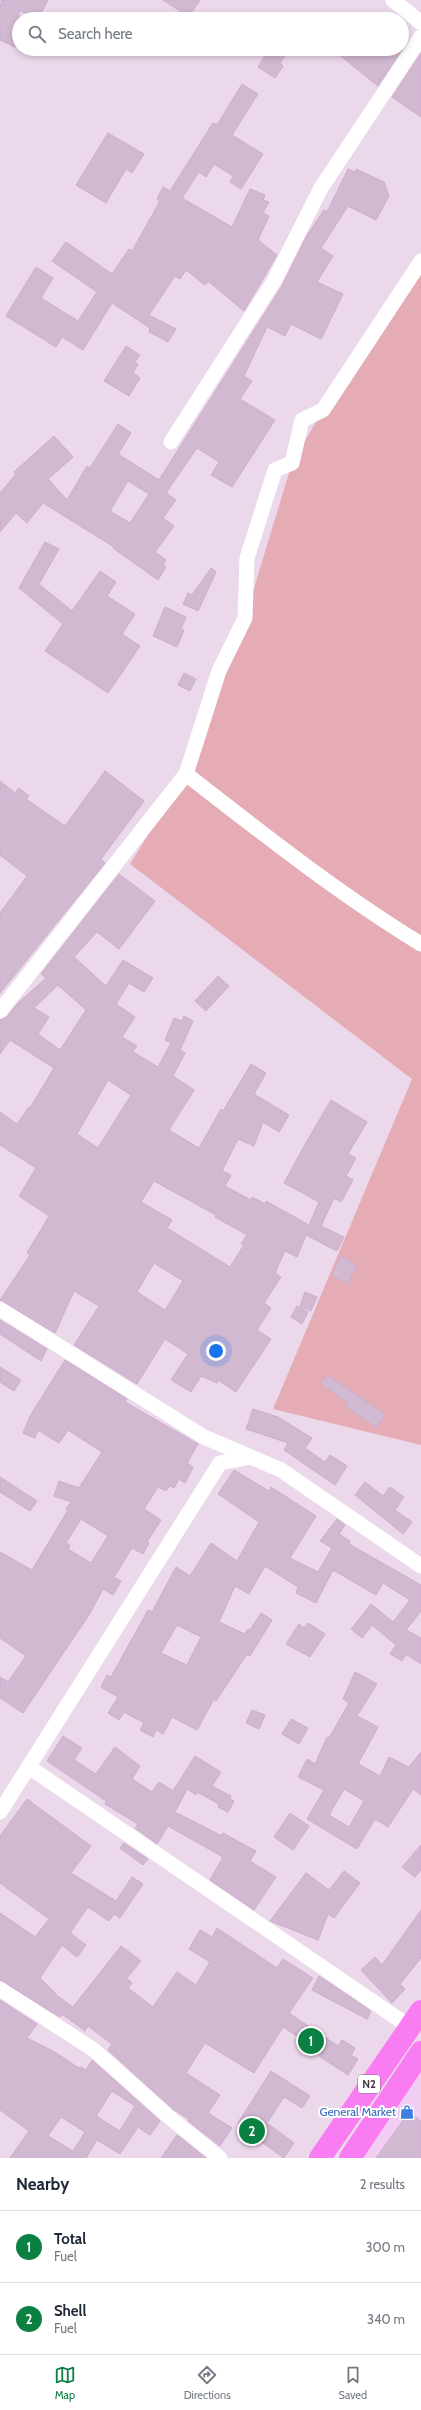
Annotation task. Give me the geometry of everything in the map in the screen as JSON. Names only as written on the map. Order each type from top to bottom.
[{"type":"highway","name":"N2","points":[[320,2158],[362,2093],[415,2019]]},
{"type":"highway","name":"N2","points":[[350,2158],[421,2052]]},
{"type":"street","points":[[393,0],[408,12]]},
{"type":"street","points":[[409,13],[421,23]]},
{"type":"street","points":[[409,55],[421,37]]},
{"type":"street","points":[[171,442],[274,281],[321,188],[408,56]]},
{"type":"street","points":[[0,1011],[186,774],[219,672],[244,618],[247,558],[275,470],[292,463],[302,420],[323,410],[421,261]]},
{"type":"street","points":[[186,774],[265,835],[396,929],[421,944]]},
{"type":"street","points":[[0,1308],[204,1437],[281,1470],[421,1566]]},
{"type":"street","points":[[0,1812],[220,1463],[251,1457]]},
{"type":"street","points":[[29,1767],[415,2019]]},
{"type":"street","points":[[0,1989],[94,2050],[169,2117],[220,2158]]},
{"type":"shaded area","points":[[0,0],[421,0],[421,2158],[0,2158]]},
{"type":"shaded area","points":[[421,272],[421,1445],[273,1409],[412,1079],[130,864],[186,774],[245,618],[292,463],[323,410]]},
{"type":"shaded area","name":"General Market","points":[[421,2066],[421,2158],[363,2158]]},
{"type":"building","points":[[0,0],[48,0],[42,12],[23,12],[19,10],[19,12],[12,12],[12,46],[0,40],[0,6],[2,1]]},
{"type":"building","points":[[163,0],[200,0],[192,12],[181,12]]},
{"type":"building","points":[[421,53],[421,117],[392,97]]},
{"type":"building","points":[[265,56],[285,56],[280,63],[283,66],[275,78],[258,67]]},
{"type":"building","points":[[341,56],[398,56],[378,86]]},
{"type":"building","points":[[242,84],[258,94],[232,135],[263,154],[241,189],[230,182],[233,176],[214,164],[206,177],[199,172],[182,198],[232,227],[250,189],[265,195],[263,200],[269,202],[263,213],[269,216],[258,240],[277,255],[244,311],[208,281],[205,285],[186,270],[180,279],[175,276],[149,315],[176,329],[168,342],[149,332],[150,328],[112,303],[83,350],[62,337],[56,347],[6,316],[36,267],[53,278],[41,298],[78,321],[97,292],[52,261],[66,242],[112,274],[129,249],[132,251],[160,201],[157,199],[163,187],[170,191],[213,123],[217,125]]},
{"type":"building","points":[[108,133],[144,154],[132,173],[126,169],[106,203],[76,185]]},
{"type":"building","points":[[348,169],[355,172],[356,169],[384,182],[389,196],[376,220],[348,206],[321,248],[333,256],[317,282],[343,294],[321,339],[291,324],[285,336],[267,327],[244,376],[252,381],[240,399],[275,420],[232,487],[211,475],[219,462],[197,448],[166,493],[176,500],[163,518],[174,526],[155,552],[166,560],[163,565],[166,567],[158,580],[113,548],[114,547],[43,503],[27,523],[16,513],[0,532],[0,493],[16,474],[14,472],[54,436],[73,457],[48,479],[67,500],[87,466],[90,468],[118,424],[131,433],[118,454],[159,480],[282,286],[307,235],[324,210],[327,212]],"holes":[[[128,481],[149,494],[130,523],[110,511]]]},
{"type":"building","points":[[126,346],[140,355],[135,362],[138,364],[133,373],[140,378],[129,396],[104,381]]},
{"type":"building","points":[[45,542],[59,549],[39,584],[72,611],[100,571],[116,582],[107,596],[135,614],[122,634],[140,646],[108,693],[45,651],[63,624],[19,588]]},
{"type":"building","points":[[211,568],[216,572],[198,611],[183,604],[188,593],[192,595]]},
{"type":"building","points":[[165,607],[186,617],[181,629],[184,630],[177,647],[153,636]]},
{"type":"building","points":[[184,673],[196,679],[190,691],[178,685]]},
{"type":"building","points":[[105,771],[144,801],[101,859],[105,863],[0,993],[0,913],[27,876],[0,855],[0,781],[15,793],[19,788],[29,796],[26,799],[65,826]]},
{"type":"building","points":[[119,874],[155,901],[119,949],[97,932],[74,957],[106,986],[123,960],[153,978],[144,992],[129,983],[116,1004],[135,1017],[122,1037],[137,1046],[133,1052],[158,1067],[171,1043],[165,1040],[174,1018],[182,1021],[184,1016],[193,1021],[180,1050],[185,1053],[173,1076],[194,1090],[169,1130],[199,1148],[221,1109],[223,1111],[251,1064],[266,1073],[254,1094],[289,1115],[279,1132],[263,1122],[254,1146],[238,1139],[222,1171],[231,1175],[225,1186],[251,1200],[252,1197],[265,1204],[266,1201],[309,1225],[319,1202],[284,1183],[303,1148],[331,1100],[367,1122],[348,1154],[356,1158],[346,1176],[353,1180],[341,1202],[334,1198],[321,1226],[344,1237],[337,1251],[306,1235],[297,1257],[285,1251],[275,1273],[281,1277],[264,1303],[271,1308],[257,1330],[271,1339],[236,1392],[218,1380],[217,1383],[201,1376],[191,1392],[171,1380],[188,1354],[165,1339],[137,1384],[74,1345],[99,1306],[74,1291],[55,1333],[0,1300],[30,1255],[27,1253],[49,1216],[19,1196],[36,1168],[0,1145],[0,1112],[17,1124],[29,1107],[30,1108],[54,1068],[10,1040],[0,1054],[0,1020],[7,1017],[17,1004],[46,978],[41,974]],"holes":[[[58,985],[86,1010],[60,1050],[38,1034],[49,1017],[34,1008]],[[108,1080],[131,1095],[98,1148],[77,1134]],[[154,1181],[216,1215],[215,1217],[247,1235],[241,1244],[244,1245],[230,1267],[167,1228],[172,1220],[141,1202]],[[154,1263],[183,1281],[165,1310],[137,1292]]]},
{"type":"building","points":[[218,976],[229,986],[206,1011],[195,1001]]},
{"type":"building","points":[[341,1256],[357,1265],[348,1284],[332,1276]]},
{"type":"building","points":[[305,1292],[317,1297],[311,1311],[300,1306]]},
{"type":"building","points":[[297,1306],[308,1312],[302,1324],[291,1317]]},
{"type":"building","points":[[0,1320],[47,1349],[41,1361],[0,1334]]},
{"type":"building","points":[[65,1360],[127,1399],[125,1402],[198,1444],[187,1463],[193,1467],[185,1483],[179,1479],[174,1488],[170,1486],[166,1491],[158,1487],[144,1509],[161,1520],[147,1542],[149,1543],[143,1554],[132,1548],[114,1577],[121,1581],[113,1595],[103,1589],[89,1615],[23,1713],[0,1698],[0,1677],[8,1682],[26,1656],[0,1638],[0,1552],[32,1570],[68,1510],[66,1509],[71,1502],[54,1496],[59,1481],[79,1488],[102,1452],[68,1430],[59,1443],[38,1430],[35,1438],[23,1433],[30,1416]],"holes":[[[81,1519],[108,1536],[91,1563],[68,1549],[70,1545],[66,1543]]]},
{"type":"building","points":[[0,1367],[21,1380],[14,1391],[0,1382]]},
{"type":"building","points":[[327,1375],[385,1414],[377,1428],[346,1407],[348,1403],[321,1384]]},
{"type":"building","points":[[253,1409],[278,1417],[312,1438],[305,1448],[325,1462],[330,1455],[347,1466],[335,1485],[284,1450],[288,1443],[246,1429]]},
{"type":"building","points":[[234,1470],[269,1491],[271,1487],[316,1516],[290,1558],[318,1572],[332,1548],[320,1541],[337,1519],[345,1525],[339,1534],[350,1541],[349,1544],[421,1585],[421,1611],[406,1630],[421,1638],[421,1664],[406,1654],[402,1661],[390,1654],[396,1645],[372,1625],[362,1638],[351,1629],[371,1604],[393,1622],[410,1600],[383,1583],[376,1595],[333,1570],[316,1603],[296,1593],[298,1587],[265,1566],[249,1594],[235,1586],[219,1622],[245,1634],[248,1629],[250,1630],[261,1613],[272,1620],[250,1656],[247,1654],[216,1701],[214,1699],[197,1730],[172,1717],[163,1734],[156,1730],[153,1737],[140,1730],[144,1723],[124,1712],[119,1720],[108,1713],[118,1697],[101,1687],[107,1675],[111,1677],[148,1610],[152,1612],[176,1567],[190,1576],[211,1543],[237,1561],[259,1522],[218,1494]],"holes":[[[177,1625],[201,1637],[187,1665],[161,1653]]]},
{"type":"building","points":[[0,1477],[37,1501],[30,1511],[0,1492]]},
{"type":"building","points":[[365,1482],[383,1496],[390,1487],[404,1497],[395,1510],[412,1522],[403,1534],[355,1495]]},
{"type":"building","points":[[308,1623],[325,1634],[310,1657],[286,1644],[299,1624],[304,1628]]},
{"type":"building","points":[[355,1672],[377,1684],[357,1716],[378,1727],[358,1764],[380,1776],[389,1757],[409,1767],[421,1752],[421,1795],[413,1789],[388,1827],[375,1819],[357,1849],[307,1819],[324,1790],[298,1777],[307,1759],[315,1764],[327,1737],[329,1738],[349,1703],[343,1699]],"holes":[[[344,1789],[364,1801],[349,1827],[329,1815]]]},
{"type":"building","points":[[252,1710],[265,1715],[259,1729],[246,1723]]},
{"type":"building","points":[[291,1719],[308,1728],[299,1744],[282,1734]]},
{"type":"building","points":[[63,1736],[82,1748],[74,1760],[96,1774],[115,1747],[140,1766],[132,1779],[152,1792],[159,1782],[173,1791],[195,1756],[221,1772],[212,1786],[231,1796],[230,1799],[234,1801],[228,1812],[218,1807],[219,1804],[197,1792],[196,1795],[187,1789],[175,1812],[222,1836],[223,1833],[256,1851],[250,1861],[276,1877],[254,1910],[210,1880],[223,1857],[168,1826],[157,1844],[135,1828],[138,1824],[105,1804],[106,1801],[47,1761]]},
{"type":"building","points":[[27,1799],[91,1846],[71,1873],[116,1901],[132,1877],[143,1884],[120,1918],[114,1914],[109,1921],[88,1907],[70,1933],[86,1945],[77,1957],[62,1945],[40,1978],[59,1997],[73,2007],[121,1946],[141,1961],[127,1978],[132,1983],[128,1988],[153,2007],[177,1972],[196,1985],[210,1962],[189,1949],[200,1930],[212,1937],[217,1928],[277,1968],[283,1959],[313,1978],[289,2013],[338,2046],[342,2040],[355,2048],[351,2055],[358,2059],[348,2075],[319,2056],[322,2052],[283,2027],[254,2073],[205,2043],[186,2073],[220,2095],[208,2113],[232,2128],[220,2146],[188,2121],[189,2119],[174,2110],[108,2050],[112,2044],[88,2026],[85,2031],[62,2014],[60,2017],[0,1980],[0,1913],[35,1937],[49,1919],[0,1883],[0,1836]]},
{"type":"building","points":[[290,1813],[309,1826],[293,1850],[274,1837]]},
{"type":"building","points":[[124,1843],[148,1859],[143,1865],[120,1848]]},
{"type":"building","points":[[421,1845],[421,1870],[415,1877],[402,1867]]},
{"type":"building","points":[[344,1871],[360,1883],[334,1918],[328,1914],[318,1940],[270,1921],[306,1873],[329,1890]]},
{"type":"building","points":[[421,1910],[421,1958],[400,1984],[405,1989],[392,2003],[361,1970],[375,1957],[382,1965]]},
{"type":"building","points":[[319,1976],[371,2011],[367,2019],[312,1990]]},
{"type":"building","points":[[0,2000],[37,2024],[27,2038],[53,2051],[79,2068],[80,2067],[86,2070],[92,2060],[160,2121],[150,2135],[138,2127],[120,2154],[97,2140],[86,2158],[10,2158],[29,2131],[0,2110]],"holes":[[[112,2091],[135,2106],[120,2131],[96,2116]],[[61,2117],[85,2132],[73,2151],[48,2136]]]},
{"type":"building","points":[[271,2071],[310,2096],[302,2108],[284,2097],[267,2123],[294,2143],[284,2158],[260,2141],[262,2139],[238,2123]]},
{"type":"building","points":[[409,2112],[421,2121],[421,2158],[376,2158]]},
{"type":"building","points":[[177,2135],[206,2158],[161,2158]]},
{"type":"place","name":"Total","points":[[311,2041]]},
{"type":"place","name":"General Market","points":[[407,2112]]},
{"type":"place","name":"Shell","points":[[252,2131]]}]
